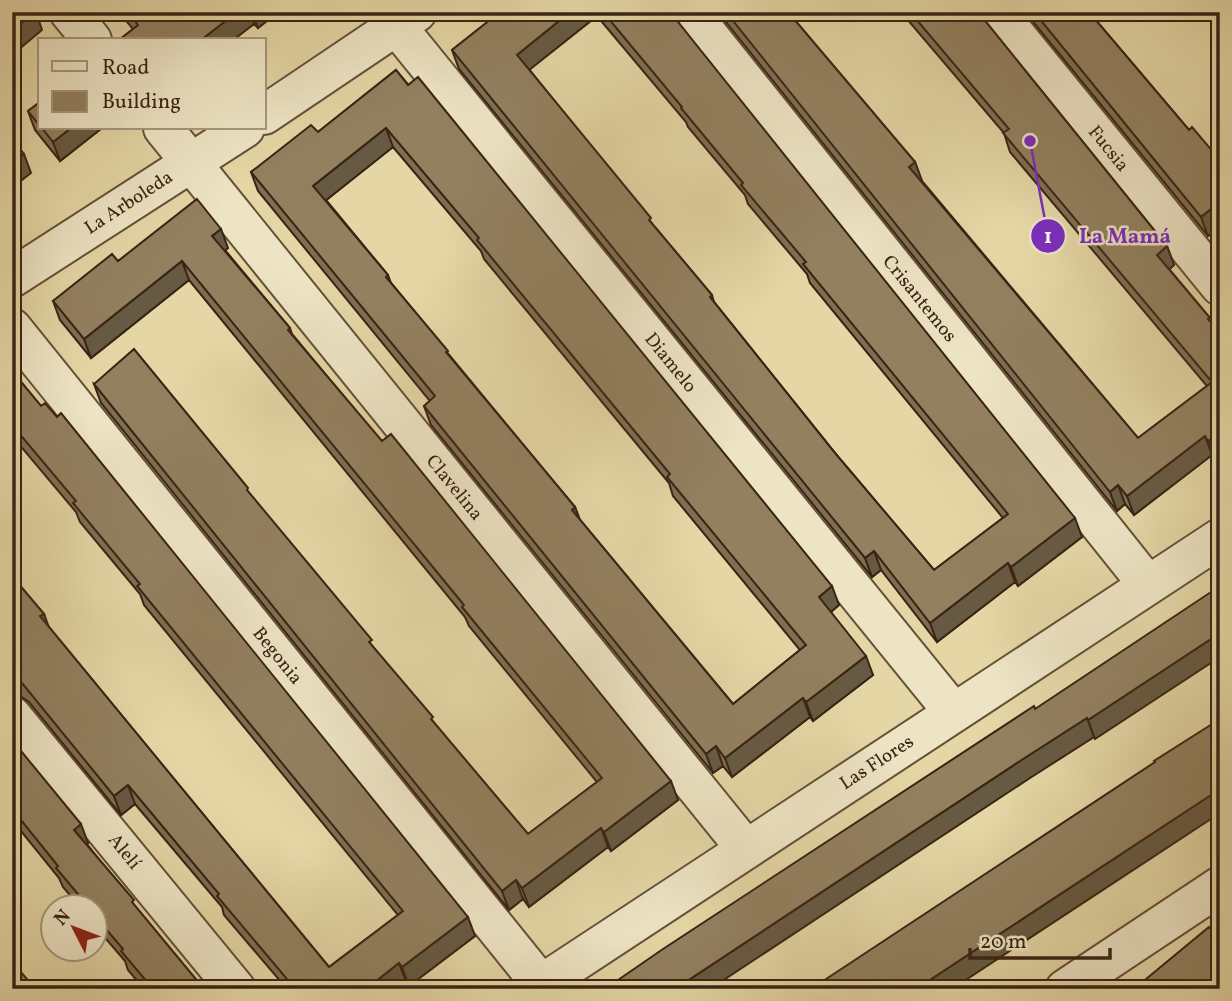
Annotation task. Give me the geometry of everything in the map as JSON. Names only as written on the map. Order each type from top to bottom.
[{"type":"street","points":[[69,12],[90,38]]},
{"type":"street","name":"Crisantemos","points":[[690,12],[1148,585]]},
{"type":"street","name":"Fucsia","points":[[997,12],[1220,286]]},
{"type":"street","points":[[266,114],[400,17]]},
{"type":"street","name":"Diamelo","points":[[400,17],[954,713]]},
{"type":"street","name":"Clavelina","points":[[165,130],[746,849]]},
{"type":"street","name":"La Arboleda","points":[[12,278],[242,130]]},
{"type":"street","name":"Begonia","points":[[12,328],[538,987]]},
{"type":"street","name":"Las Flores","points":[[538,987],[1220,538]]},
{"type":"street","name":"Alelí","points":[[12,716],[236,989]]},
{"type":"street","points":[[1065,989],[1220,887]]},
{"type":"building","points":[[12,12],[34,12],[12,31]]},
{"type":"building","points":[[128,12],[237,12],[204,38],[122,38],[138,25]]},
{"type":"building","points":[[500,12],[570,12],[517,55],[651,218],[649,220],[712,295],[710,297],[835,453],[934,570],[1008,514],[803,264],[806,262],[603,12],[670,12],[1075,518],[1011,567],[1008,563],[930,623],[874,551],[865,558],[452,50]]},
{"type":"building","points":[[726,12],[788,12],[915,162],[909,167],[1138,438],[1212,382],[1003,133],[1009,129],[910,12],[978,12],[1167,246],[1157,255],[1220,333],[1220,432],[1208,441],[1205,436],[1127,496],[1118,485],[1110,492]]},
{"type":"building","points":[[1034,12],[1089,12],[1189,130],[1192,127],[1220,160],[1220,220],[1211,209],[1201,217]]},
{"type":"building","points":[[1212,12],[1220,12],[1220,21]]},
{"type":"building","points":[[396,70],[408,85],[418,77],[832,586],[819,597],[866,656],[806,702],[803,698],[725,758],[716,746],[706,754],[424,406],[435,396],[251,172],[311,125],[318,132]],"holes":[[[386,128],[479,238],[477,240],[670,474],[667,477],[806,645],[733,704],[572,510],[575,507],[313,186]]]},
{"type":"building","points":[[38,104],[38,124],[28,111]]},
{"type":"building","points":[[44,130],[68,130],[53,142]]},
{"type":"building","points":[[12,138],[24,154],[12,163]]},
{"type":"building","points":[[197,199],[221,229],[212,236],[290,328],[288,330],[382,441],[391,434],[671,781],[604,832],[601,828],[522,888],[516,880],[502,891],[94,384],[134,349],[372,640],[369,642],[433,717],[431,719],[528,834],[602,778],[462,607],[464,605],[182,261],[84,339],[53,301],[112,254],[118,261]]},
{"type":"building","points":[[12,371],[41,406],[45,403],[57,417],[61,413],[468,917],[402,967],[399,963],[366,989],[287,989],[292,985],[128,785],[114,796],[22,683],[12,677],[12,576],[44,614],[40,616],[329,967],[403,911],[137,586],[140,584],[73,503],[76,501],[12,425]]},
{"type":"building","points":[[1220,586],[1220,633],[1088,720],[1087,718],[1023,759],[675,989],[605,989],[663,949]]},
{"type":"building","points":[[1220,719],[1220,789],[916,989],[811,989],[1154,761]]},
{"type":"building","points":[[12,740],[81,824],[74,830],[134,900],[132,902],[204,989],[153,989],[108,931],[108,892],[76,892],[12,809]]},
{"type":"building","points":[[1209,927],[1220,941],[1220,989],[1134,989]]},
{"type":"building","points":[[12,962],[27,979],[24,981],[31,989],[12,989]]},
{"type":"place","name":"La Mamá","points":[[1030,141]]}]
